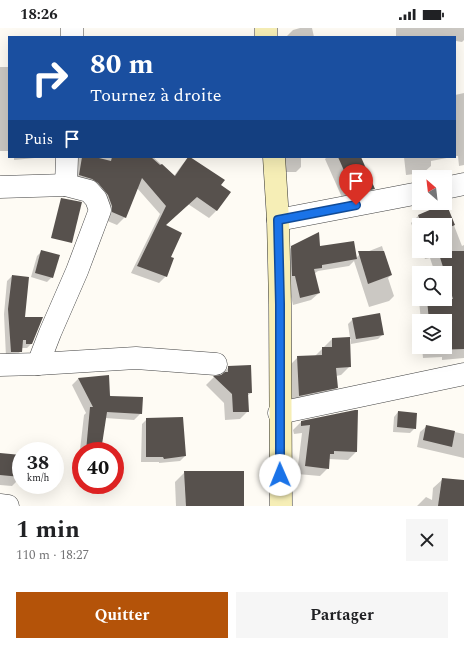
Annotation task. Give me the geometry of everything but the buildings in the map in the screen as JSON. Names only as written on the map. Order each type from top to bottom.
[{"type":"street","points":[[66,185],[67,158]]},
{"type":"street","points":[[274,158],[278,220],[280,304],[280,506]]},
{"type":"street","points":[[452,187],[464,184]]},
{"type":"street","points":[[0,187],[66,185],[90,191],[96,199],[100,210],[77,271],[38,364]]},
{"type":"street","points":[[278,220],[412,194]]},
{"type":"street","points":[[0,365],[136,358],[216,364]]},
{"type":"street","points":[[280,413],[464,374]]},
{"type":"street","points":[[0,505],[8,506]]},
{"type":"route","points":[[280,475],[280,304],[278,220],[356,205]]}]
